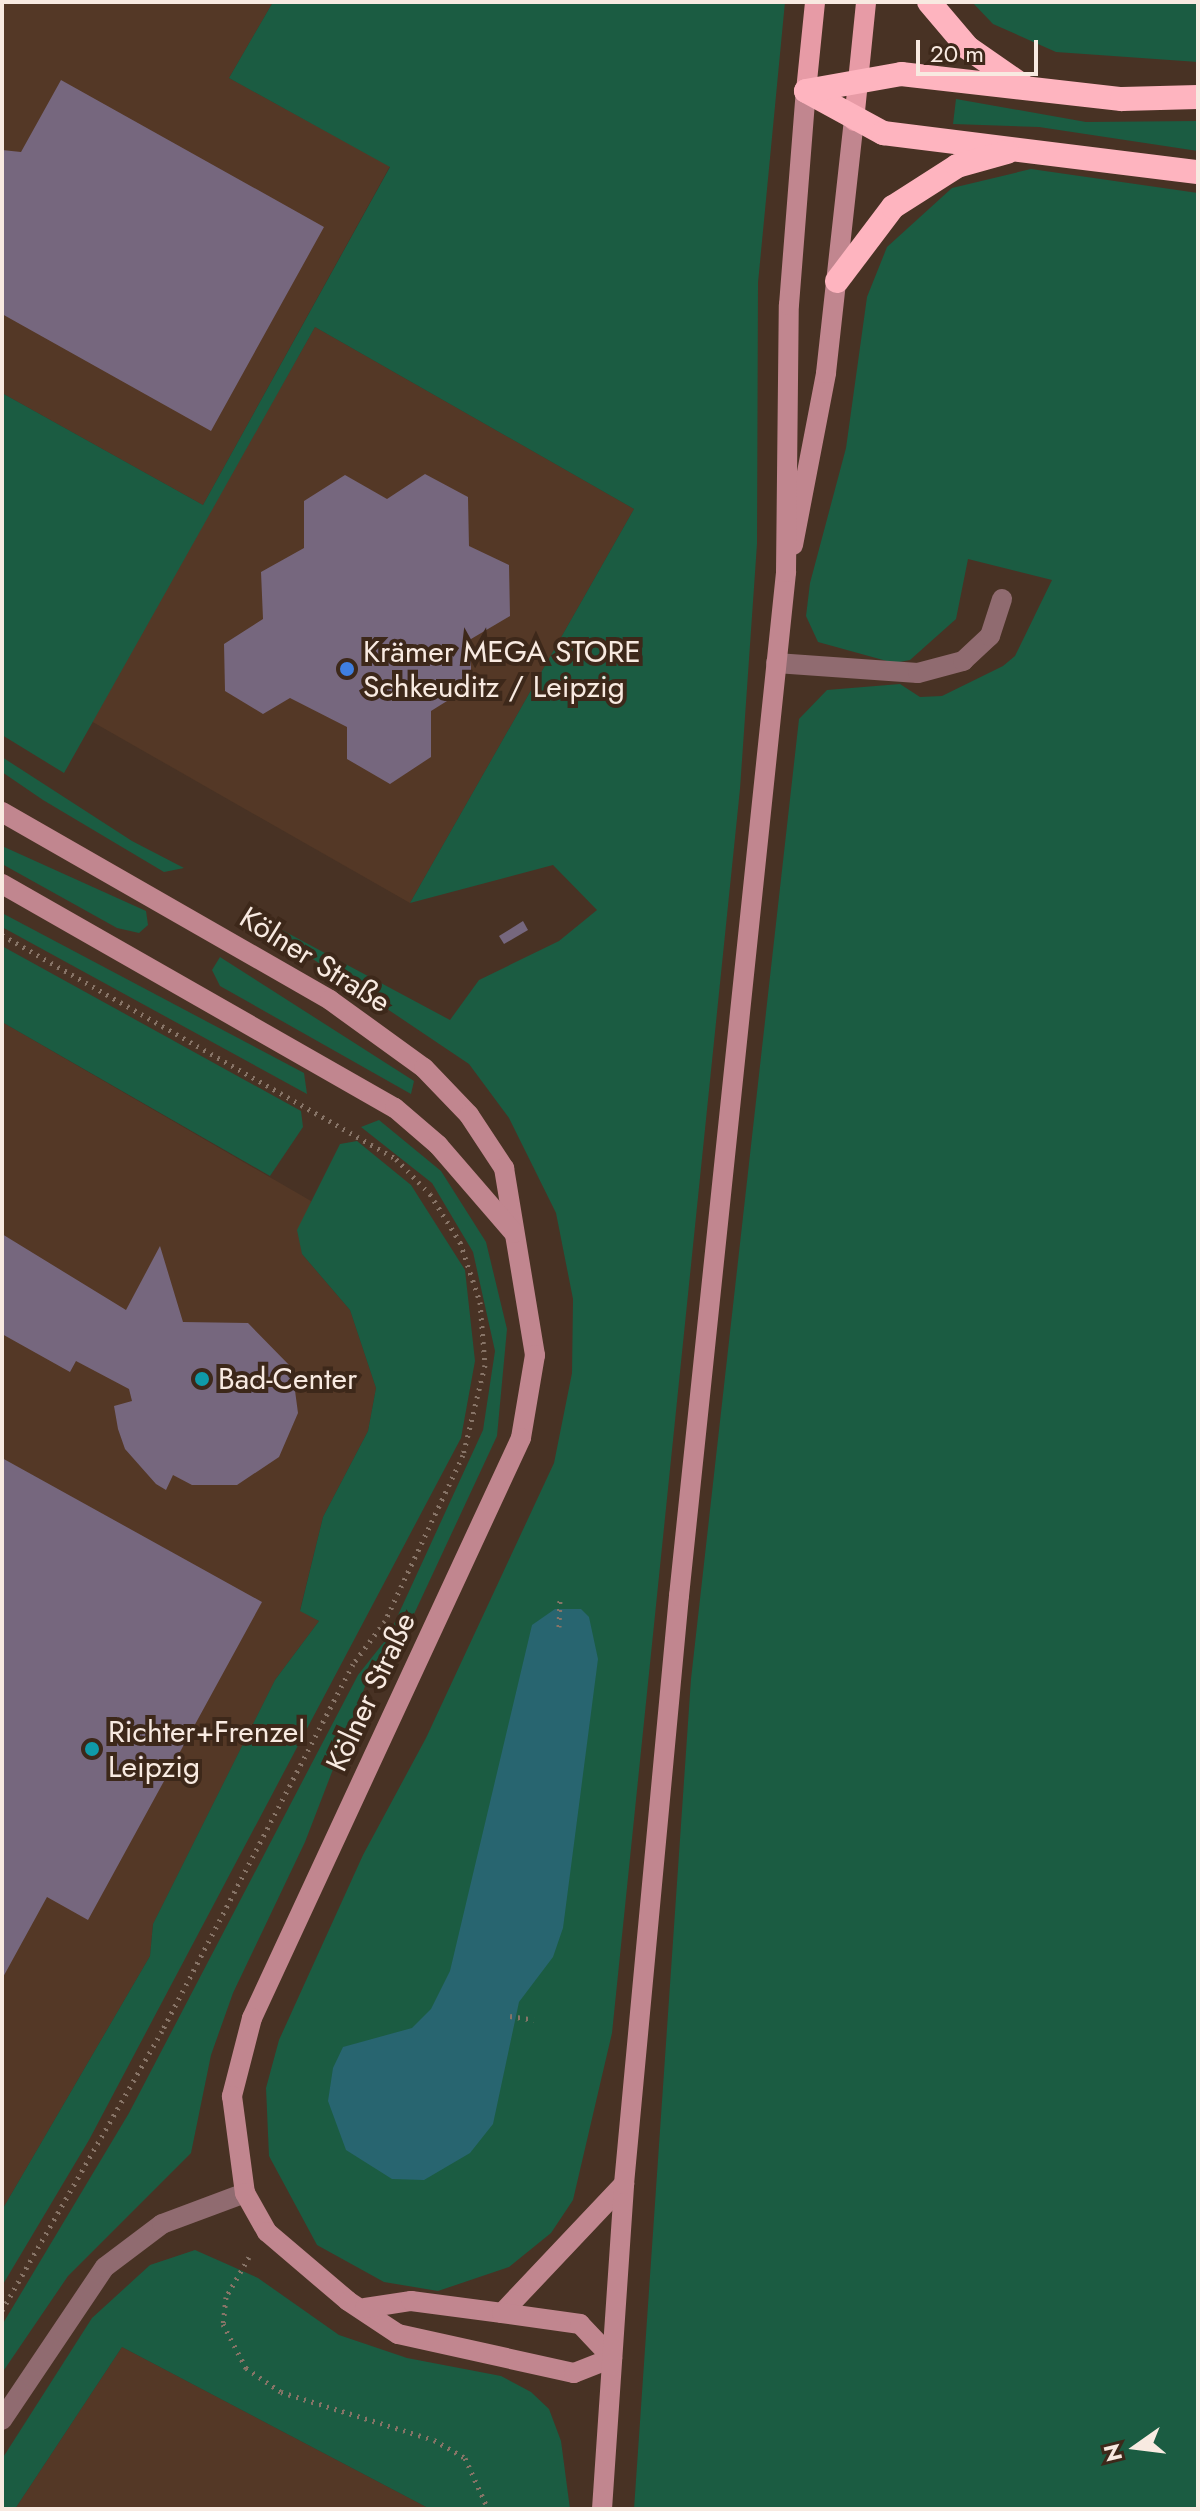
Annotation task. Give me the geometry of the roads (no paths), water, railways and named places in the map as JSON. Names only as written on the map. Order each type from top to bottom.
[{"type":"highway","points":[[929,2],[968,48],[1025,87]]},
{"type":"highway","points":[[806,91],[857,76],[1025,87],[1122,99],[1198,97]]},
{"type":"highway","points":[[806,91],[854,121],[883,133],[1198,172]]},
{"type":"highway","points":[[837,281],[863,238],[921,186],[957,166],[1023,148]]},
{"type":"main road","points":[[806,91],[815,2]]},
{"type":"main road","points":[[854,121],[866,2]]},
{"type":"street","points":[[602,2509],[624,2184],[786,572],[789,305],[806,91]]},
{"type":"street","points":[[786,572],[804,504],[837,281],[854,121]]},
{"type":"street","points":[[776,663],[918,673],[963,661],[990,636],[1002,599]]},
{"type":"street","name":"Kölner Straße","points":[[2,812],[330,1000],[424,1068],[469,1115],[504,1168],[535,1355],[521,1438],[252,2018],[232,2096],[245,2193],[267,2232],[398,2334],[574,2373],[612,2358]]},
{"type":"street","points":[[2,884],[395,1108],[514,1233]]},
{"type":"street","points":[[502,2313],[624,2184]]},
{"type":"street","points":[[2,2420],[105,2267],[162,2224],[245,2193]]},
{"type":"street","points":[[365,2308],[411,2301],[580,2324],[612,2358]]},
{"type":"water","points":[[555,1609],[581,1609],[589,1617],[598,1659],[563,1928],[553,1957],[519,2002],[493,2124],[470,2153],[424,2180],[392,2179],[346,2150],[328,2101],[333,2068],[343,2047],[412,2028],[431,2009],[450,1971],[532,1625]]},
{"type":"place","name":"Krämer MEGA STORE Schkeuditz / Leipzig","points":[[347,669]]},
{"type":"place","name":"Bad-Center","points":[[202,1379]]},
{"type":"place","name":"Richter+Frenzel Leipzig","points":[[92,1749]]}]
